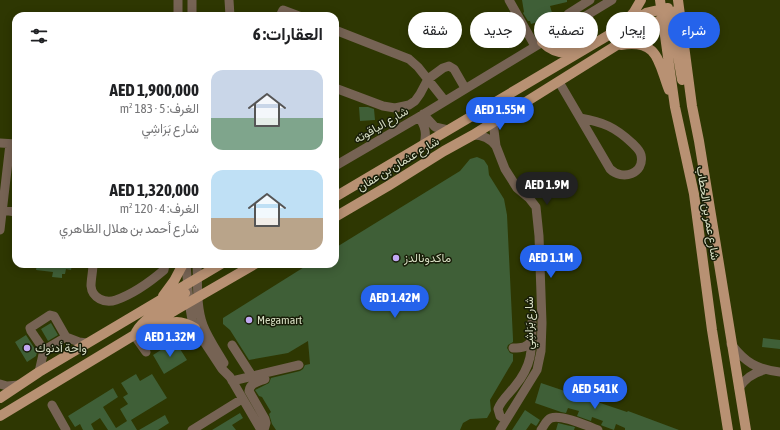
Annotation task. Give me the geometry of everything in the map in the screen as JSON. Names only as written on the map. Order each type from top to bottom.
[{"type":"main road","points":[[634,12],[641,0]]},
{"type":"main road","points":[[670,0],[678,5]]},
{"type":"main road","name":"شارع عثمان بن عفان","points":[[663,11],[678,5]]},
{"type":"main road","name":"شارع عمر بن الخطاب","points":[[678,5],[692,106],[746,430]]},
{"type":"main road","points":[[663,11],[672,27],[683,89],[692,106]]},
{"type":"main road","name":"شارع عمر بن الخطاب","points":[[663,11],[675,107],[694,194],[712,330],[728,430]]},
{"type":"main road","name":"شارع عثمان بن عفان","points":[[339,195],[606,36]]},
{"type":"main road","points":[[547,48],[565,54],[582,51]]},
{"type":"main road","name":"شارع عثمان بن عفان","points":[[339,215],[560,82],[612,48]]},
{"type":"main road","points":[[650,48],[658,61],[675,107]]},
{"type":"main road","points":[[157,303],[174,281],[182,268]]},
{"type":"main road","points":[[0,398],[87,343],[216,268]]},
{"type":"main road","points":[[0,416],[248,268]]},
{"type":"main road","points":[[134,335],[143,322],[182,297],[185,293],[184,286]]},
{"type":"main road","points":[[134,335],[175,322],[184,322],[195,328]]},
{"type":"street","points":[[178,0],[178,12]]},
{"type":"street","points":[[190,0],[192,12]]},
{"type":"street","points":[[229,0],[230,12]]},
{"type":"street","points":[[509,0],[534,38]]},
{"type":"street","points":[[571,12],[590,0]]},
{"type":"street","name":"شارع الياقوته","points":[[592,12],[612,0]]},
{"type":"street","points":[[339,32],[409,58],[445,101]]},
{"type":"street","name":"شارع الياقوته","points":[[339,164],[421,116],[534,46]]},
{"type":"street","points":[[339,90],[383,106],[401,108],[415,101],[428,79],[443,68],[449,66],[454,69],[465,88]]},
{"type":"street","points":[[560,82],[580,118],[612,171],[624,176],[631,174],[638,169],[641,162],[641,154],[624,135],[604,124],[580,118]]},
{"type":"street","name":"شارع الياقوته","points":[[421,116],[435,127],[448,130]]},
{"type":"street","name":"شارع الياقوته","points":[[421,116],[426,132],[424,144]]},
{"type":"street","name":"شارع بَرَاشِي","points":[[493,122],[496,146],[505,169],[513,183],[522,193],[533,201],[536,207],[539,236],[542,322],[540,358],[537,370],[500,430]]},
{"type":"street","points":[[473,135],[489,138],[496,146]]},
{"type":"street","points":[[0,143],[12,144]]},
{"type":"street","points":[[0,230],[2,195],[12,149]]},
{"type":"street","points":[[2,210],[12,211]]},
{"type":"street","points":[[93,268],[91,286],[93,293],[97,298],[108,302],[116,300],[140,288],[164,270],[164,268]]},
{"type":"street","points":[[184,268],[184,286],[199,310],[203,326],[228,370],[231,379],[242,399],[261,430]]},
{"type":"street","points":[[197,268],[198,279],[192,320],[195,328],[222,369],[231,379]]},
{"type":"street","points":[[44,350],[30,328],[50,315],[54,316],[66,337],[79,342],[87,343]]},
{"type":"street","points":[[506,420],[500,416],[499,406],[521,378],[530,360],[532,322]]},
{"type":"street","points":[[134,335],[146,352]]},
{"type":"street","points":[[39,372],[44,350],[66,337]]},
{"type":"street","points":[[530,360],[524,352],[513,349],[529,345],[532,340]]},
{"type":"street","points":[[216,348],[234,344],[252,376]]},
{"type":"street","points":[[731,344],[746,360],[764,370],[780,372]]},
{"type":"street","points":[[231,379],[252,376],[299,365]]},
{"type":"street","points":[[739,388],[749,376],[764,370]]},
{"type":"street","points":[[264,430],[266,423],[265,419],[249,391],[253,383],[265,379]]},
{"type":"street","points":[[0,384],[7,386],[19,386]]},
{"type":"street","points":[[192,430],[242,399]]},
{"type":"street","points":[[52,405],[66,430]]},
{"type":"street","points":[[541,430],[547,420],[554,417],[564,418],[598,430]]},
{"type":"building","points":[[522,0],[567,0],[567,2],[550,6],[552,12],[534,12],[534,23],[531,24],[526,18],[526,12],[524,12]]},
{"type":"building","points":[[359,107],[374,109],[375,120],[360,121]]},
{"type":"building","points":[[477,157],[484,160],[488,166],[489,175],[504,199],[507,215],[513,342],[508,345],[507,348],[510,353],[513,354],[513,361],[490,400],[491,411],[487,418],[470,419],[463,423],[460,430],[276,430],[272,424],[269,414],[271,412],[262,397],[259,396],[255,390],[269,383],[271,378],[300,371],[305,365],[310,364],[308,341],[288,353],[249,360],[230,330],[223,324],[223,318],[303,268],[339,268],[339,246],[460,171],[470,159]]},
{"type":"building","points":[[36,268],[71,268],[71,270],[66,269],[65,274],[62,274],[62,278],[52,277],[53,272],[36,270]]},
{"type":"building","points":[[51,323],[58,335],[48,341],[41,329]]},
{"type":"building","name":"واحة أدنوك","points":[[26,335],[37,352],[36,356],[27,362],[15,342]]},
{"type":"building","points":[[763,338],[780,340],[780,349],[762,347]]},
{"type":"building","points":[[175,341],[187,360],[164,374],[153,355]]},
{"type":"building","points":[[136,374],[140,381],[152,374],[167,398],[131,420],[137,430],[108,430],[100,418],[91,424],[94,430],[83,430],[80,424],[75,427],[68,416],[113,388],[118,397],[103,407],[116,428],[127,421],[120,409],[128,404],[123,397],[128,394],[121,383]]},
{"type":"building","points":[[541,383],[627,412],[628,411],[679,430],[625,430],[625,428],[616,424],[614,430],[601,425],[603,421],[592,417],[591,421],[577,416],[579,411],[568,408],[566,413],[561,412],[535,403]]},
{"type":"building","points":[[525,410],[540,420],[537,425],[536,426],[531,423],[526,430],[512,430]]},
{"type":"building","points":[[240,413],[243,418],[232,425],[236,430],[212,430]]},
{"type":"building","points":[[165,415],[169,423],[158,430],[139,430]]},
{"type":"building","points":[[558,423],[575,427],[574,430],[556,430]]},
{"type":"place","name":"ماكدونالدز","points":[[396,258]]},
{"type":"place","name":"Megamart","points":[[249,320]]},
{"type":"place","name":"واحة أدنوك","points":[[27,348]]}]
